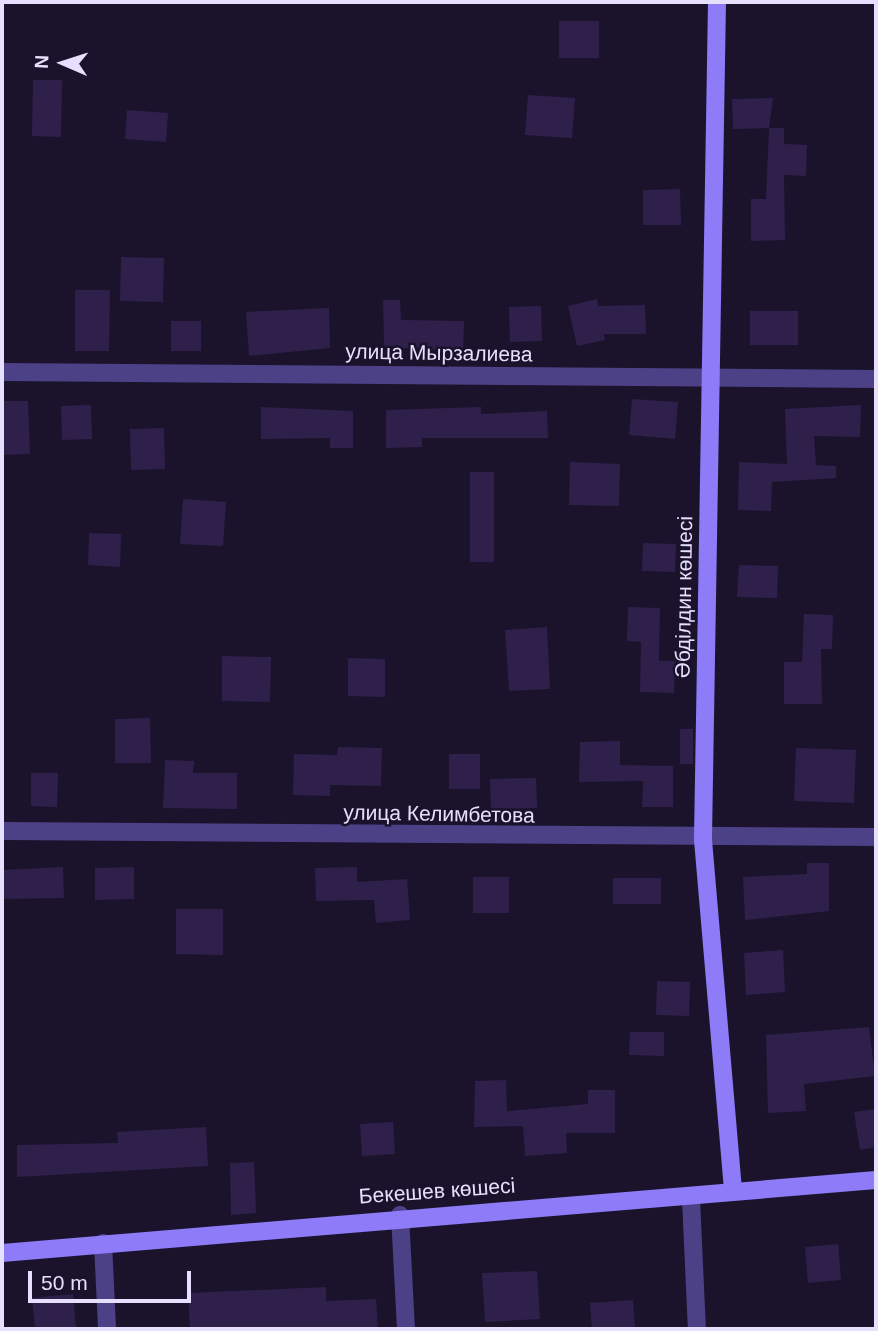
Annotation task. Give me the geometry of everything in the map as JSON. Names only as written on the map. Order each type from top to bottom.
[{"type":"main road","name":"Әбділдин көшесі","points":[[718,2],[703,839],[733,1192]]},
{"type":"main road","name":"Бекешев көшесі","points":[[2,1254],[400,1215],[691,1199],[733,1192],[876,1180]]},
{"type":"street","name":"улица Мырзалиева","points":[[2,372],[876,379]]},
{"type":"street","name":"улица Келимбетова","points":[[2,831],[703,839],[876,837]]},
{"type":"street","points":[[691,1199],[697,1329]]},
{"type":"street","points":[[400,1215],[406,1329]]},
{"type":"street","points":[[103,1243],[107,1329]]},
{"type":"building","points":[[559,21],[599,21],[599,58],[559,58]]},
{"type":"building","points":[[33,80],[62,80],[61,137],[32,136]]},
{"type":"building","points":[[528,95],[575,98],[572,138],[525,135]]},
{"type":"building","points":[[773,98],[769,128],[733,129],[732,99]]},
{"type":"building","points":[[127,110],[168,113],[166,142],[125,139]]},
{"type":"building","points":[[769,128],[784,128],[784,144],[807,145],[806,176],[784,175],[785,240],[751,241],[751,199],[766,199]]},
{"type":"building","points":[[680,189],[681,225],[643,225],[643,190]]},
{"type":"building","points":[[121,257],[164,258],[163,302],[120,301]]},
{"type":"building","points":[[75,290],[110,290],[109,351],[75,351]]},
{"type":"building","points":[[597,299],[598,306],[645,305],[646,334],[604,334],[605,340],[577,346],[568,306]]},
{"type":"building","points":[[383,300],[400,300],[401,320],[464,321],[463,351],[384,347]]},
{"type":"building","points":[[541,306],[542,341],[510,342],[509,307]]},
{"type":"building","points":[[329,308],[330,348],[249,356],[246,312]]},
{"type":"building","points":[[750,311],[798,311],[798,345],[750,345]]},
{"type":"building","points":[[171,321],[201,321],[201,351],[171,351]]},
{"type":"building","points":[[632,399],[678,402],[675,439],[629,435]]},
{"type":"building","points":[[2,401],[28,401],[30,454],[2,455]]},
{"type":"building","points":[[91,405],[92,439],[62,440],[61,406]]},
{"type":"building","points":[[861,405],[860,437],[814,436],[816,465],[836,466],[836,478],[772,482],[771,511],[738,510],[739,462],[787,464],[785,409]]},
{"type":"building","points":[[261,407],[353,411],[353,448],[330,448],[330,438],[261,439]]},
{"type":"building","points":[[481,407],[481,414],[547,411],[548,438],[422,438],[422,447],[386,448],[386,410]]},
{"type":"building","points":[[164,428],[165,469],[131,470],[130,429]]},
{"type":"building","points":[[570,462],[620,464],[619,506],[569,505]]},
{"type":"building","points":[[470,472],[494,472],[494,562],[470,562]]},
{"type":"building","points":[[183,499],[226,502],[223,546],[180,544]]},
{"type":"building","points":[[89,533],[121,534],[120,567],[88,565]]},
{"type":"building","points":[[643,543],[676,544],[675,572],[642,571]]},
{"type":"building","points":[[739,565],[778,566],[777,598],[737,597]]},
{"type":"building","points":[[628,607],[660,608],[659,661],[675,661],[674,693],[640,692],[641,642],[627,641]]},
{"type":"building","points":[[804,614],[833,615],[832,649],[821,649],[822,704],[784,704],[784,662],[802,662]]},
{"type":"building","points":[[547,627],[550,689],[509,691],[505,630]]},
{"type":"building","points":[[222,656],[271,657],[270,702],[222,701]]},
{"type":"building","points":[[348,658],[385,659],[385,697],[348,696]]},
{"type":"building","points":[[150,718],[151,763],[115,763],[115,719]]},
{"type":"building","points":[[680,729],[693,729],[693,764],[680,764]]},
{"type":"building","points":[[620,741],[620,765],[673,766],[673,807],[642,807],[643,781],[579,782],[580,742]]},
{"type":"building","points":[[338,747],[382,748],[381,786],[330,785],[330,796],[293,795],[294,754],[337,755]]},
{"type":"building","points":[[796,748],[856,750],[854,803],[794,801]]},
{"type":"building","points":[[449,754],[480,754],[480,789],[449,789]]},
{"type":"building","points":[[165,760],[194,761],[193,773],[237,773],[237,809],[163,808]]},
{"type":"building","points":[[31,773],[58,773],[57,807],[31,806]]},
{"type":"building","points":[[536,778],[537,808],[491,809],[490,779]]},
{"type":"building","points":[[807,863],[829,863],[829,911],[745,920],[743,877],[807,874]]},
{"type":"building","points":[[63,867],[64,898],[2,899],[2,870]]},
{"type":"building","points":[[134,867],[134,899],[95,900],[95,868]]},
{"type":"building","points":[[357,867],[357,882],[407,879],[410,920],[376,923],[374,900],[316,901],[315,868]]},
{"type":"building","points":[[473,877],[509,877],[509,913],[473,913]]},
{"type":"building","points":[[613,878],[661,878],[661,904],[613,904]]},
{"type":"building","points":[[176,909],[223,909],[223,955],[176,954]]},
{"type":"building","points":[[783,950],[785,992],[746,995],[744,953]]},
{"type":"building","points":[[657,981],[690,982],[689,1016],[656,1015]]},
{"type":"building","points":[[869,1027],[875,1076],[804,1084],[806,1111],[768,1113],[766,1035]]},
{"type":"building","points":[[630,1032],[664,1032],[664,1056],[629,1055]]},
{"type":"building","points":[[506,1080],[507,1111],[588,1104],[588,1090],[615,1090],[615,1133],[566,1133],[567,1153],[525,1156],[523,1126],[474,1127],[475,1081]]},
{"type":"building","points":[[876,1109],[876,1147],[860,1150],[854,1112]]},
{"type":"building","points":[[393,1122],[395,1154],[362,1156],[360,1124]]},
{"type":"building","points":[[206,1127],[208,1166],[17,1177],[17,1145],[118,1143],[117,1132]]},
{"type":"building","points":[[254,1162],[256,1213],[231,1215],[230,1163]]},
{"type":"building","points":[[838,1244],[841,1280],[808,1283],[805,1247]]},
{"type":"building","points":[[537,1271],[540,1319],[485,1322],[482,1273]]},
{"type":"building","points":[[326,1287],[326,1301],[376,1299],[378,1329],[190,1329],[188,1293]]},
{"type":"building","points":[[73,1294],[76,1329],[35,1329],[32,1298]]},
{"type":"building","points":[[633,1300],[635,1329],[592,1329],[590,1303]]}]
